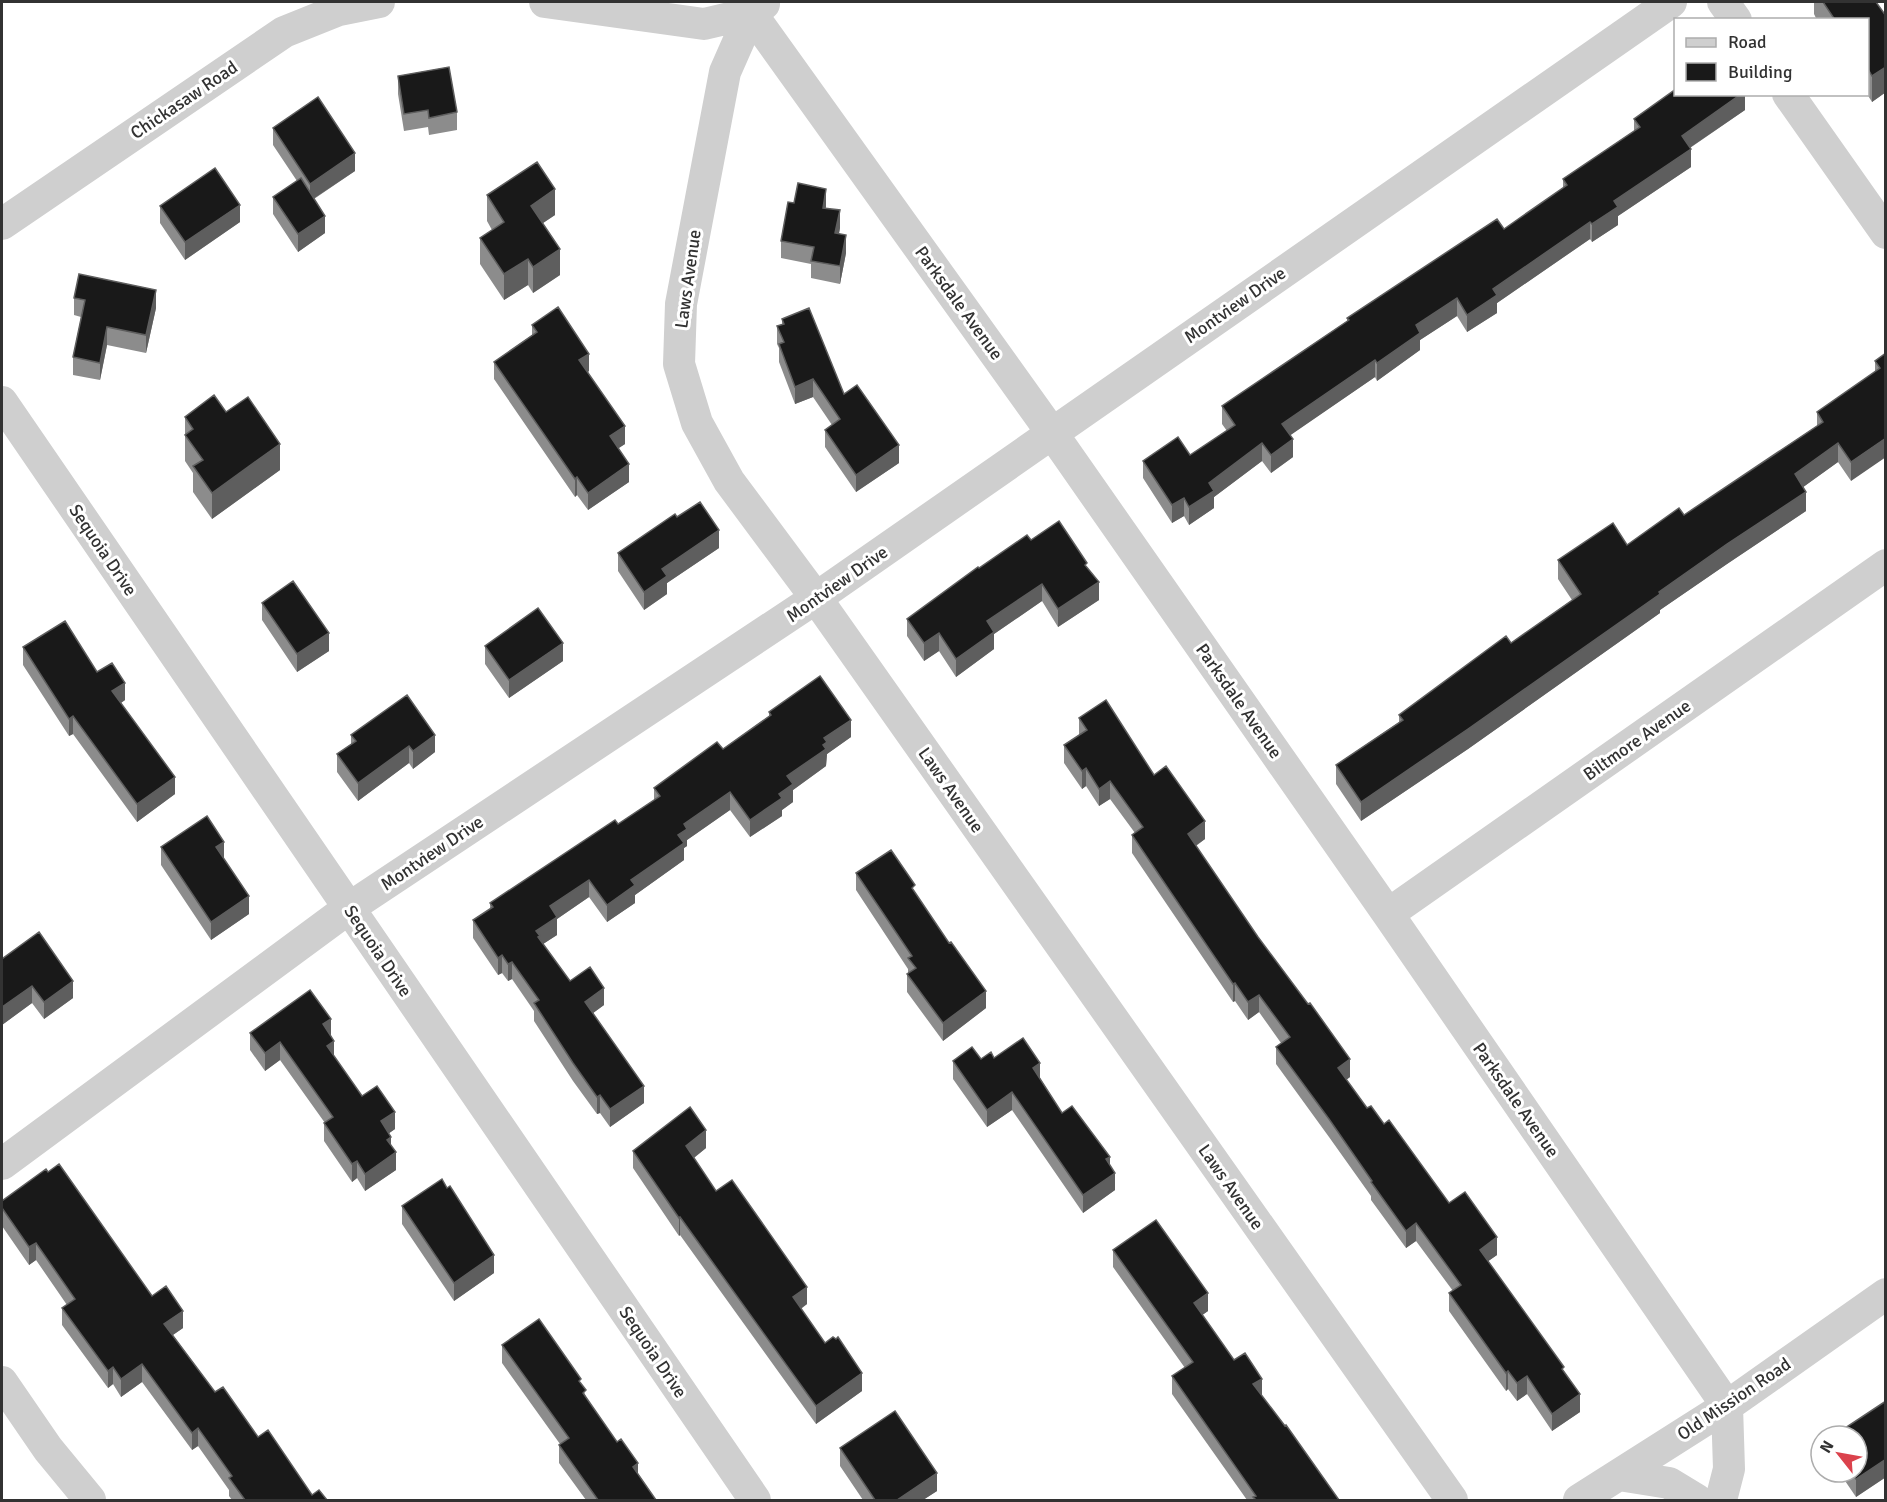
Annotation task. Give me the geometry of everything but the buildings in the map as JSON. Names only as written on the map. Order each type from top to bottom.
[{"type":"street","name":"Chickasaw Road","points":[[2,224],[284,32],[339,10],[379,2]]},
{"type":"street","points":[[546,2],[704,24],[754,5]]},
{"type":"street","name":"Montview Drive","points":[[2,1164],[349,908],[816,598],[1671,2]]},
{"type":"street","points":[[1723,2],[1735,18]]},
{"type":"street","name":"Parksdale Avenue","points":[[754,5],[1388,914],[1727,1406]]},
{"type":"street","name":"Laws Avenue","points":[[754,5],[724,72],[681,304],[680,364],[697,423],[729,481],[816,598],[1452,1500]]},
{"type":"street","points":[[1789,96],[1886,233]]},
{"type":"street","name":"Sequoia Drive","points":[[2,402],[755,1500]]},
{"type":"street","name":"Biltmore Avenue","points":[[1388,914],[1886,566]]},
{"type":"street","name":"Old Mission Road","points":[[1579,1500],[1727,1406],[1886,1294]]},
{"type":"street","points":[[2,1382],[48,1449],[90,1500]]},
{"type":"street","points":[[1721,1500],[1729,1469],[1727,1406]]},
{"type":"street","points":[[1619,1475],[1669,1483],[1697,1500]]}]
